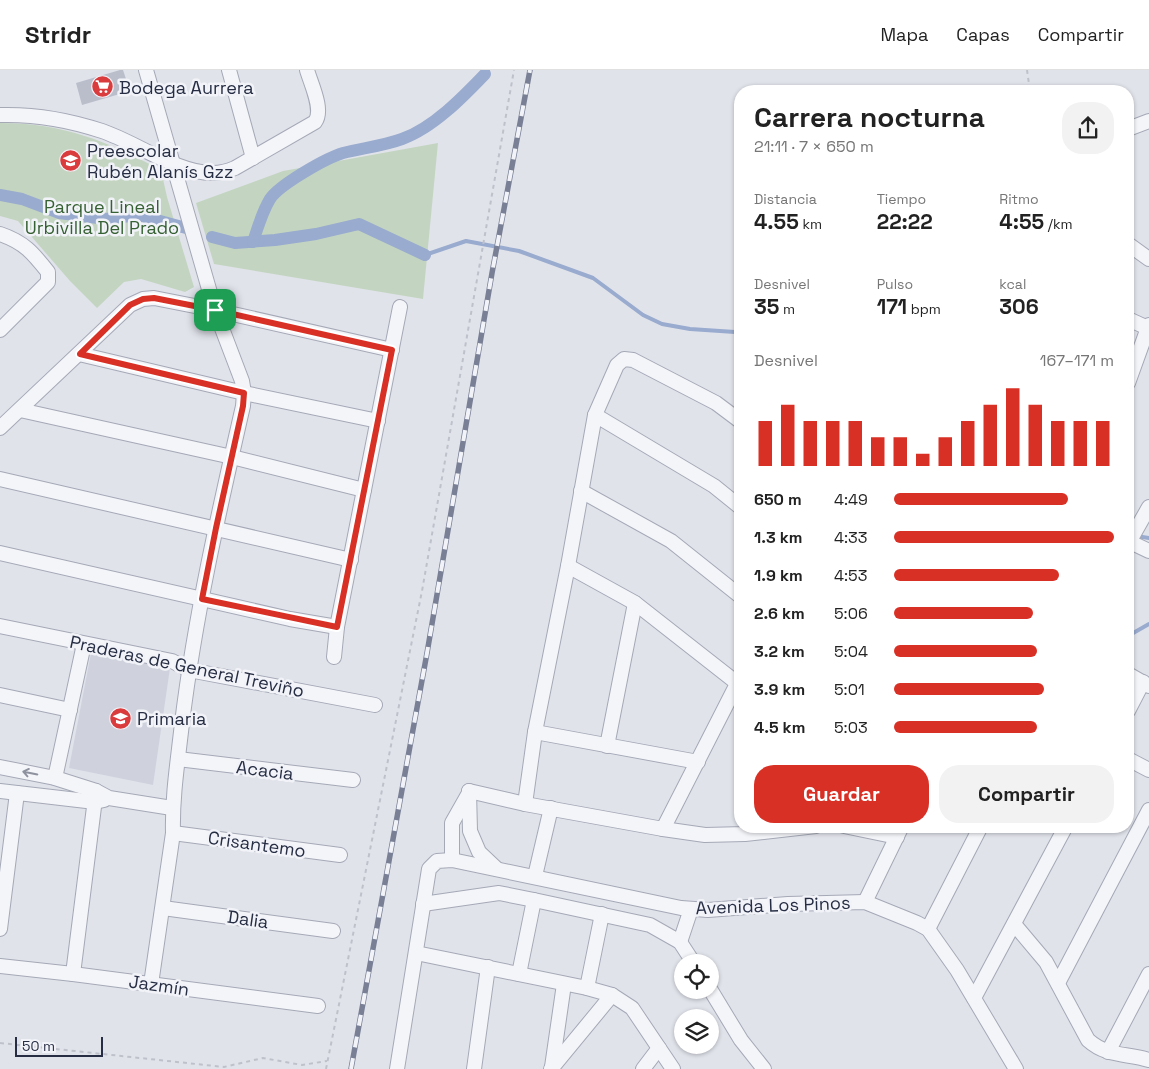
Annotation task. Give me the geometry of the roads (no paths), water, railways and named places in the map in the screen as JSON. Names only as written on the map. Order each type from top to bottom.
[{"type":"street","points":[[146,70],[215,310],[242,382],[244,393],[243,406],[216,528],[189,670],[172,808],[173,833],[151,984]]},
{"type":"street","points":[[229,70],[253,158]]},
{"type":"street","points":[[0,113],[40,116],[78,124],[110,134],[173,163],[211,173],[224,172],[235,168],[315,122],[318,118],[318,108],[307,70]]},
{"type":"street","points":[[1134,127],[1149,121]]},
{"type":"street","points":[[0,234],[14,238],[22,243],[48,272],[48,282],[1,326]]},
{"type":"street","points":[[1134,248],[1149,259]]},
{"type":"street","points":[[0,428],[130,305],[143,299],[154,298],[215,310],[392,350]]},
{"type":"street","points":[[334,657],[337,627],[400,307]]},
{"type":"street","points":[[1134,321],[1148,326],[1134,366]]},
{"type":"street","points":[[80,354],[244,393],[378,421]]},
{"type":"street","points":[[525,804],[535,732],[568,566],[595,415],[617,365],[624,359],[633,360],[716,403],[734,416]]},
{"type":"street","points":[[20,410],[232,457],[364,490]]},
{"type":"street","points":[[595,415],[714,486],[734,501]]},
{"type":"street","points":[[0,478],[351,560]]},
{"type":"street","points":[[581,491],[671,541],[734,591]]},
{"type":"street","points":[[1134,532],[1149,507]]},
{"type":"street","points":[[1134,545],[1149,552]]},
{"type":"street","points":[[0,553],[202,599],[337,627]]},
{"type":"street","points":[[568,566],[635,603],[734,676]]},
{"type":"street","points":[[608,746],[635,603]]},
{"type":"street","name":"Praderas de General Treviño","points":[[0,626],[172,661],[189,670],[375,705]]},
{"type":"street","points":[[55,778],[84,644]]},
{"type":"street","points":[[1134,677],[1146,684],[1134,702]]},
{"type":"street","points":[[663,829],[734,690]]},
{"type":"street","points":[[0,695],[70,710]]},
{"type":"street","points":[[535,732],[698,762]]},
{"type":"street","name":"Acacia","points":[[178,759],[353,780]]},
{"type":"street","points":[[1134,761],[1149,770]]},
{"type":"street","points":[[0,767],[55,778],[95,796]]},
{"type":"street","points":[[0,791],[95,796],[172,808]]},
{"type":"street","points":[[470,791],[525,804],[663,829],[705,835],[734,832]]},
{"type":"street","points":[[397,1069],[429,869],[437,861],[452,860],[452,824],[470,791]]},
{"type":"street","points":[[470,791],[470,831],[479,852],[497,869]]},
{"type":"street","points":[[0,928],[17,793]]},
{"type":"street","points":[[73,974],[95,796]]},
{"type":"street","points":[[535,876],[551,808]]},
{"type":"street","points":[[1058,983],[1149,810]]},
{"type":"street","name":"Crisantemo","points":[[173,833],[340,855]]},
{"type":"street","points":[[865,902],[900,833]]},
{"type":"street","points":[[978,833],[928,929],[974,998],[1016,1069]]},
{"type":"street","points":[[974,998],[1062,833]]},
{"type":"street","name":"Avenida Los Pinos","points":[[452,860],[681,908],[708,910],[788,904],[865,902],[928,929]]},
{"type":"street","points":[[422,904],[499,893],[650,925],[680,942],[688,954]]},
{"type":"street","points":[[519,974],[534,900]]},
{"type":"street","name":"Dalia","points":[[163,908],[333,931]]},
{"type":"street","points":[[680,942],[691,909]]},
{"type":"street","points":[[587,988],[602,914]]},
{"type":"street","points":[[1014,924],[1046,962],[1088,1040],[1097,1048],[1108,1052],[1149,1060]]},
{"type":"street","points":[[416,953],[612,994],[632,1008],[673,1069]]},
{"type":"street","name":"Jazmín","points":[[0,966],[318,1006]]},
{"type":"street","points":[[474,1069],[488,967]]},
{"type":"street","points":[[1108,1052],[1149,974]]},
{"type":"street","points":[[552,1068],[564,984]]},
{"type":"street","points":[[552,1068],[612,994]]},
{"type":"street","points":[[716,999],[740,1040],[764,1069]]},
{"type":"street","points":[[643,1069],[659,1048]]},
{"type":"waterway","points":[[485,74],[488,70]]},
{"type":"waterway","points":[[253,242],[267,204],[275,193],[283,187],[315,166],[335,156],[395,141],[414,134],[447,111],[485,74]]},
{"type":"waterway","points":[[0,195],[22,199],[59,213],[106,219],[138,215],[186,228]]},
{"type":"waterway","points":[[212,237],[235,243],[275,240],[316,234],[359,224],[425,255]]},
{"type":"waterway","points":[[425,255],[466,241],[519,251],[593,278],[643,315],[662,324],[690,329],[734,332]]},
{"type":"waterway","points":[[1136,536],[1149,538]]},
{"type":"waterway","points":[[1134,633],[1149,624]]},
{"type":"railway","points":[[351,1069],[427,653],[492,273],[530,70]]},
{"type":"place","name":"Bodega Aurrera","points":[[103,87]]},
{"type":"place","name":"Preescolar Rubén Alanís Gzz","points":[[71,160]]},
{"type":"place","name":"Primaria","points":[[121,718]]},
{"type":"park label","name":"Parque Lineal Urbivilla Del Prado","points":[[102,216]]}]
